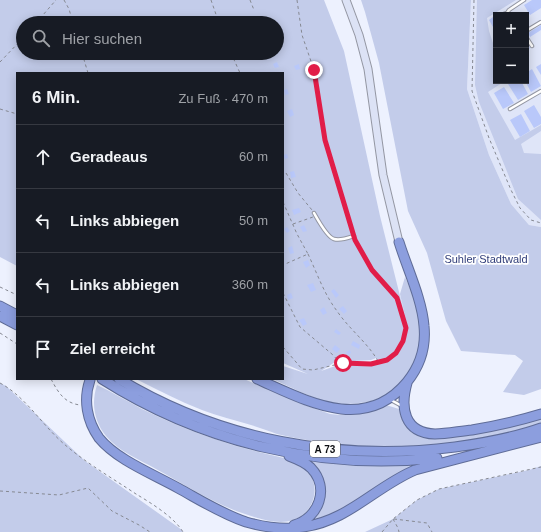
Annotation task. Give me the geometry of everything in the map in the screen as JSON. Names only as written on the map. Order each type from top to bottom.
[{"type":"highway","points":[[259,380],[311,402],[338,410],[365,408],[388,399],[397,392],[407,382],[416,368],[424,342],[424,325],[420,304],[399,242]]},
{"type":"highway","points":[[0,305],[16,313]]},
{"type":"highway","points":[[0,316],[16,324]]},
{"type":"highway","points":[[90,380],[87,390],[89,418],[97,435],[106,446],[123,458],[234,518],[260,525],[282,528],[304,527],[330,520],[367,500],[405,474],[427,466],[489,450]]},
{"type":"highway","name":"A 73","points":[[104,380],[144,403],[193,425],[234,439],[273,449],[322,458],[391,461],[430,459],[489,450],[541,437]]},
{"type":"highway","name":"A 73","points":[[121,380],[148,396],[196,417],[253,436],[288,444],[316,448],[353,452],[427,450],[479,443],[541,428]]},
{"type":"highway","points":[[407,382],[403,406],[406,418],[413,426],[421,431],[435,434],[500,425],[541,414]]},
{"type":"highway","points":[[273,449],[306,464],[314,472],[320,485],[319,499],[316,508],[310,517],[298,524],[282,528]]},
{"type":"main road","points":[[346,0],[359,35],[366,60],[373,96],[378,148],[399,242]]},
{"type":"lane","points":[[508,12],[508,10],[524,0]]},
{"type":"lane","points":[[529,29],[541,22]]},
{"type":"lane","points":[[529,42],[532,46]]},
{"type":"lane","points":[[510,110],[541,91]]},
{"type":"lane","points":[[315,215],[327,235],[333,239],[342,239],[354,236]]},
{"type":"lane","points":[[388,399],[403,406]]},
{"type":"path","points":[[42,16],[56,0]]},
{"type":"path","points":[[64,0],[71,16]]},
{"type":"path","points":[[211,0],[217,16]]},
{"type":"path","points":[[250,0],[254,10]]},
{"type":"path","points":[[284,348],[302,369],[313,370],[341,364],[371,364],[387,360],[396,353],[403,341],[406,328],[397,298],[372,270],[354,236],[325,140],[314,70],[302,35],[297,0]]},
{"type":"path","points":[[474,0],[472,91],[489,138],[520,208],[531,220],[541,223]]},
{"type":"path","points":[[0,62],[16,45]]},
{"type":"path","points":[[84,60],[88,72]]},
{"type":"path","points":[[234,60],[240,72]]},
{"type":"path","points":[[0,109],[16,114]]},
{"type":"path","points":[[286,173],[295,189],[315,215],[293,224]]},
{"type":"path","points":[[284,204],[331,303],[367,345],[379,362]]},
{"type":"path","points":[[284,265],[308,254]]},
{"type":"path","points":[[0,287],[16,295]]},
{"type":"path","points":[[284,295],[300,327],[333,355],[341,364]]},
{"type":"path","points":[[0,333],[16,343]]},
{"type":"path","points":[[52,380],[60,395],[68,402],[87,405]]},
{"type":"path","points":[[0,383],[6,386],[25,403],[63,443],[85,461],[158,508],[183,532]]},
{"type":"path","points":[[382,532],[393,519],[416,500],[439,489],[541,467]]},
{"type":"path","points":[[0,491],[59,495],[88,488],[112,511],[150,532]]},
{"type":"path","points":[[393,519],[399,532]]},
{"type":"path","points":[[393,519],[426,523],[432,532]]},
{"type":"shaded area","points":[[471,0],[541,0],[541,227],[529,225],[511,204],[489,155],[467,89]]},
{"type":"green space","points":[[0,0],[324,0],[344,51],[380,216],[406,320],[400,294],[405,277],[419,313],[421,336],[419,347],[412,368],[399,385],[382,397],[370,401],[349,404],[331,403],[274,380],[284,380],[284,366],[308,374],[284,363],[284,72],[16,72],[16,265],[0,257]],"holes":[[[376,358],[378,362],[341,364],[321,371],[335,362],[371,360]]]},
{"type":"green space","name":"Suhler Stadtwald","points":[[361,0],[471,0],[467,89],[489,155],[511,204],[529,225],[541,227],[541,389],[524,395],[503,392],[523,361],[515,355],[461,351],[446,321],[427,253],[408,211],[379,63]]},
{"type":"green space","points":[[477,0],[516,0],[497,12],[493,12],[493,14],[487,18],[493,43],[493,84],[500,84],[488,92],[515,140],[541,125],[541,131],[521,144],[524,153],[541,154],[541,220],[518,199],[479,102],[475,85]]},
{"type":"green space","points":[[138,380],[246,380],[302,404],[330,414],[340,415],[364,413],[386,405],[399,409],[401,418],[406,425],[419,435],[541,416],[541,423],[478,439],[444,444],[410,446],[342,445],[277,434],[202,410]]},
{"type":"green space","points":[[0,383],[6,386],[85,461],[183,532],[0,532]]},
{"type":"green space","points":[[97,385],[142,409],[189,430],[230,444],[292,460],[299,464],[307,470],[312,477],[314,485],[314,494],[308,510],[293,520],[282,522],[256,518],[233,510],[200,494],[130,455],[106,436],[96,418],[94,398]]},
{"type":"green space","points":[[305,460],[352,465],[420,465],[329,518],[304,523],[321,494]]},
{"type":"green space","points":[[541,466],[541,532],[365,532],[393,519],[417,500],[439,489],[529,470]]},
{"type":"building","points":[[532,0],[541,0],[541,8],[530,15],[524,5]]},
{"type":"building","points":[[493,17],[493,27],[489,20]]},
{"type":"building","points":[[541,25],[541,30],[530,37],[529,32]]},
{"type":"building","points":[[277,62],[279,67],[275,68],[273,64]]},
{"type":"building","points":[[299,64],[300,69],[296,70],[294,66]]},
{"type":"building","points":[[541,64],[541,75],[536,67]]},
{"type":"building","points":[[532,69],[541,86],[531,92],[527,84],[529,84],[529,71]]},
{"type":"building","points":[[508,84],[523,84],[528,94],[518,100]]},
{"type":"building","points":[[504,87],[514,103],[503,109],[494,93]]},
{"type":"building","points":[[287,89],[289,94],[285,95],[284,90]]},
{"type":"building","points":[[534,105],[541,117],[541,124],[534,128],[524,111]]},
{"type":"building","points":[[292,109],[294,115],[290,117],[287,111]]},
{"type":"building","points":[[521,114],[530,131],[520,137],[510,120]]},
{"type":"building","points":[[287,154],[288,158],[285,159],[284,155]]},
{"type":"building","points":[[294,171],[296,177],[291,178],[290,172]]},
{"type":"building","points":[[299,208],[301,212],[294,215],[292,210]]},
{"type":"building","points":[[304,225],[307,231],[303,232],[300,227]]},
{"type":"building","points":[[287,227],[290,231],[287,233],[284,229]]},
{"type":"building","points":[[292,246],[294,253],[290,254],[288,248]]},
{"type":"building","points":[[308,260],[310,265],[306,268],[303,262]]},
{"type":"building","points":[[313,283],[316,290],[311,292],[307,285]]},
{"type":"building","points":[[334,289],[339,295],[336,298],[331,291]]},
{"type":"building","points":[[291,293],[293,298],[288,300],[287,295]]},
{"type":"building","points":[[343,306],[347,311],[344,314],[339,309]]},
{"type":"building","points":[[324,307],[327,313],[323,315],[320,310]]},
{"type":"building","points":[[304,318],[307,324],[303,326],[299,320]]},
{"type":"building","points":[[336,329],[341,333],[339,335],[334,332]]},
{"type":"building","points":[[353,341],[360,345],[359,349],[351,345]]},
{"type":"building","points":[[335,345],[340,349],[337,353],[332,349]]},
{"type":"building","points":[[350,350],[351,353],[348,355],[346,352]]},
{"type":"route","points":[[314,70],[325,140],[355,240],[372,270],[397,298],[406,328],[403,341],[396,353],[387,360],[371,364],[343,363]]}]
